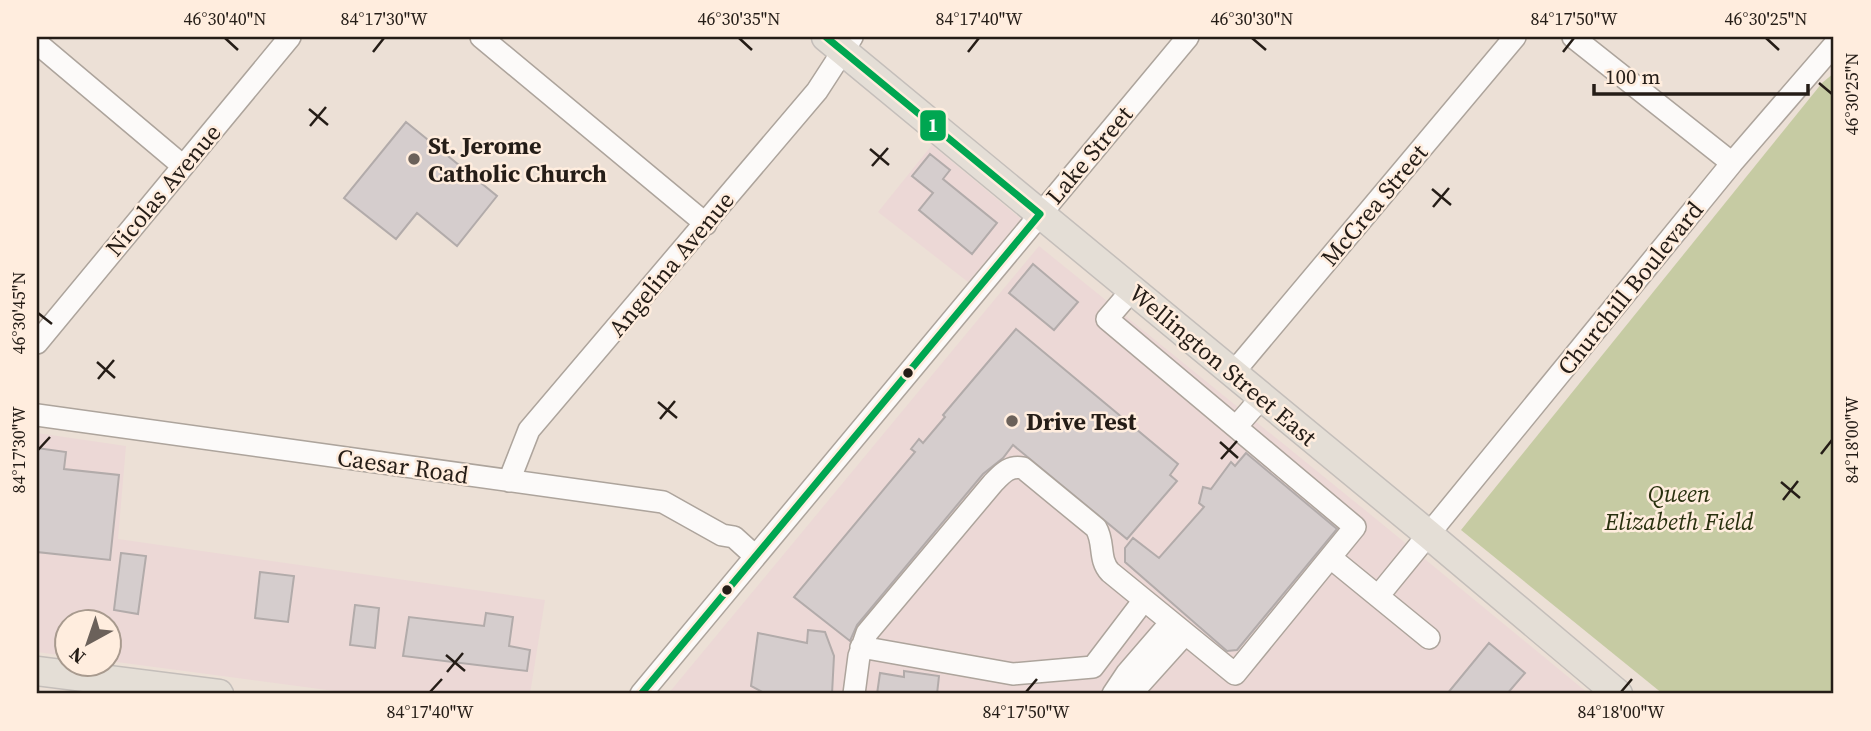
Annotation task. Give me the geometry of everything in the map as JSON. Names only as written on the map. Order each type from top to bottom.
[{"type":"main road","name":"Wellington Street East","points":[[840,41],[1040,214],[1618,694]]},
{"type":"main road","points":[[37,671],[219,694]]},
{"type":"street","name":"Nicolas Avenue","points":[[37,343],[290,37]]},
{"type":"street","points":[[481,37],[706,224]]},
{"type":"street","name":"Lake Street","points":[[640,694],[1188,37]]},
{"type":"street","name":"McCrea Street","points":[[1233,373],[1514,37]]},
{"type":"street","points":[[1573,37],[1732,163]]},
{"type":"street","name":"Angelina Avenue","points":[[509,481],[529,430],[817,91],[840,41]]},
{"type":"street","points":[[37,43],[183,166]]},
{"type":"street","name":"Churchill Boulevard","points":[[1379,595],[1732,163],[1834,45]]},
{"type":"street","points":[[855,694],[861,647],[867,633],[993,483],[1004,472],[1017,467],[1023,468],[1096,528],[1101,537],[1105,566],[1235,674],[1355,527],[1107,319],[1132,290]]},
{"type":"street","points":[[1236,427],[1262,397]]},
{"type":"street","name":"Caesar Road","points":[[37,415],[663,502],[722,535],[734,537],[755,556]]},
{"type":"street","points":[[1331,558],[1429,638]]},
{"type":"street","points":[[861,647],[1013,674],[1093,667],[1144,600]]},
{"type":"street","points":[[1113,694],[1127,673],[1178,628]]},
{"type":"street","points":[[1131,694],[1178,628]]},
{"type":"shaded area","points":[[932,145],[1021,219],[968,282],[878,212]]},
{"type":"shaded area","points":[[1039,246],[1381,523],[1589,694],[668,694]]},
{"type":"shaded area","points":[[37,433],[126,446],[118,539],[545,600],[530,694],[357,694],[122,663],[122,608],[52,608],[52,654],[37,652]]},
{"type":"green space","name":"Queen Elizabeth Field","points":[[1834,73],[1834,694],[1663,694],[1461,530],[1822,83]]},
{"type":"building","name":"St. Jerome Catholic Church","points":[[406,122],[497,196],[457,246],[417,213],[396,239],[344,198]]},
{"type":"building","points":[[930,154],[950,170],[943,179],[997,223],[972,254],[919,210],[933,193],[912,176]]},
{"type":"building","points":[[1033,264],[1078,302],[1054,330],[1009,293]]},
{"type":"building","points":[[1016,329],[1178,464],[1170,475],[1177,481],[1127,539],[1013,445],[1003,458],[983,474],[857,625],[850,641],[794,597],[915,452],[911,449],[919,439],[923,443],[945,417],[943,415]]},
{"type":"building","points":[[37,448],[66,452],[64,469],[119,475],[110,560],[37,552]]},
{"type":"building","points":[[1246,453],[1337,529],[1237,650],[1227,651],[1125,562],[1125,548],[1133,538],[1159,558],[1204,507],[1199,503],[1203,487],[1211,489],[1231,462],[1235,466]]},
{"type":"building","points":[[121,553],[146,556],[138,614],[114,608]]},
{"type":"building","points":[[260,572],[294,576],[288,622],[255,618]]},
{"type":"building","points":[[355,605],[379,608],[375,648],[350,645]]},
{"type":"building","points":[[486,613],[513,617],[509,646],[530,650],[527,671],[403,656],[409,617],[484,626]]},
{"type":"building","points":[[808,630],[825,632],[834,656],[832,694],[766,694],[751,686],[758,633],[807,643]]},
{"type":"building","points":[[1489,643],[1525,673],[1507,694],[1447,694]]},
{"type":"building","points":[[904,671],[939,676],[937,694],[877,694],[880,673],[904,677]]},
{"type":"transit line","name":"1","points":[[826,37],[1040,214]]},
{"type":"transit line","name":"1","points":[[641,694],[1040,214]]},
{"type":"place","name":"St. Jerome Catholic Church","points":[[414,159]]},
{"type":"place","name":"Drive Test","points":[[1012,421]]}]
